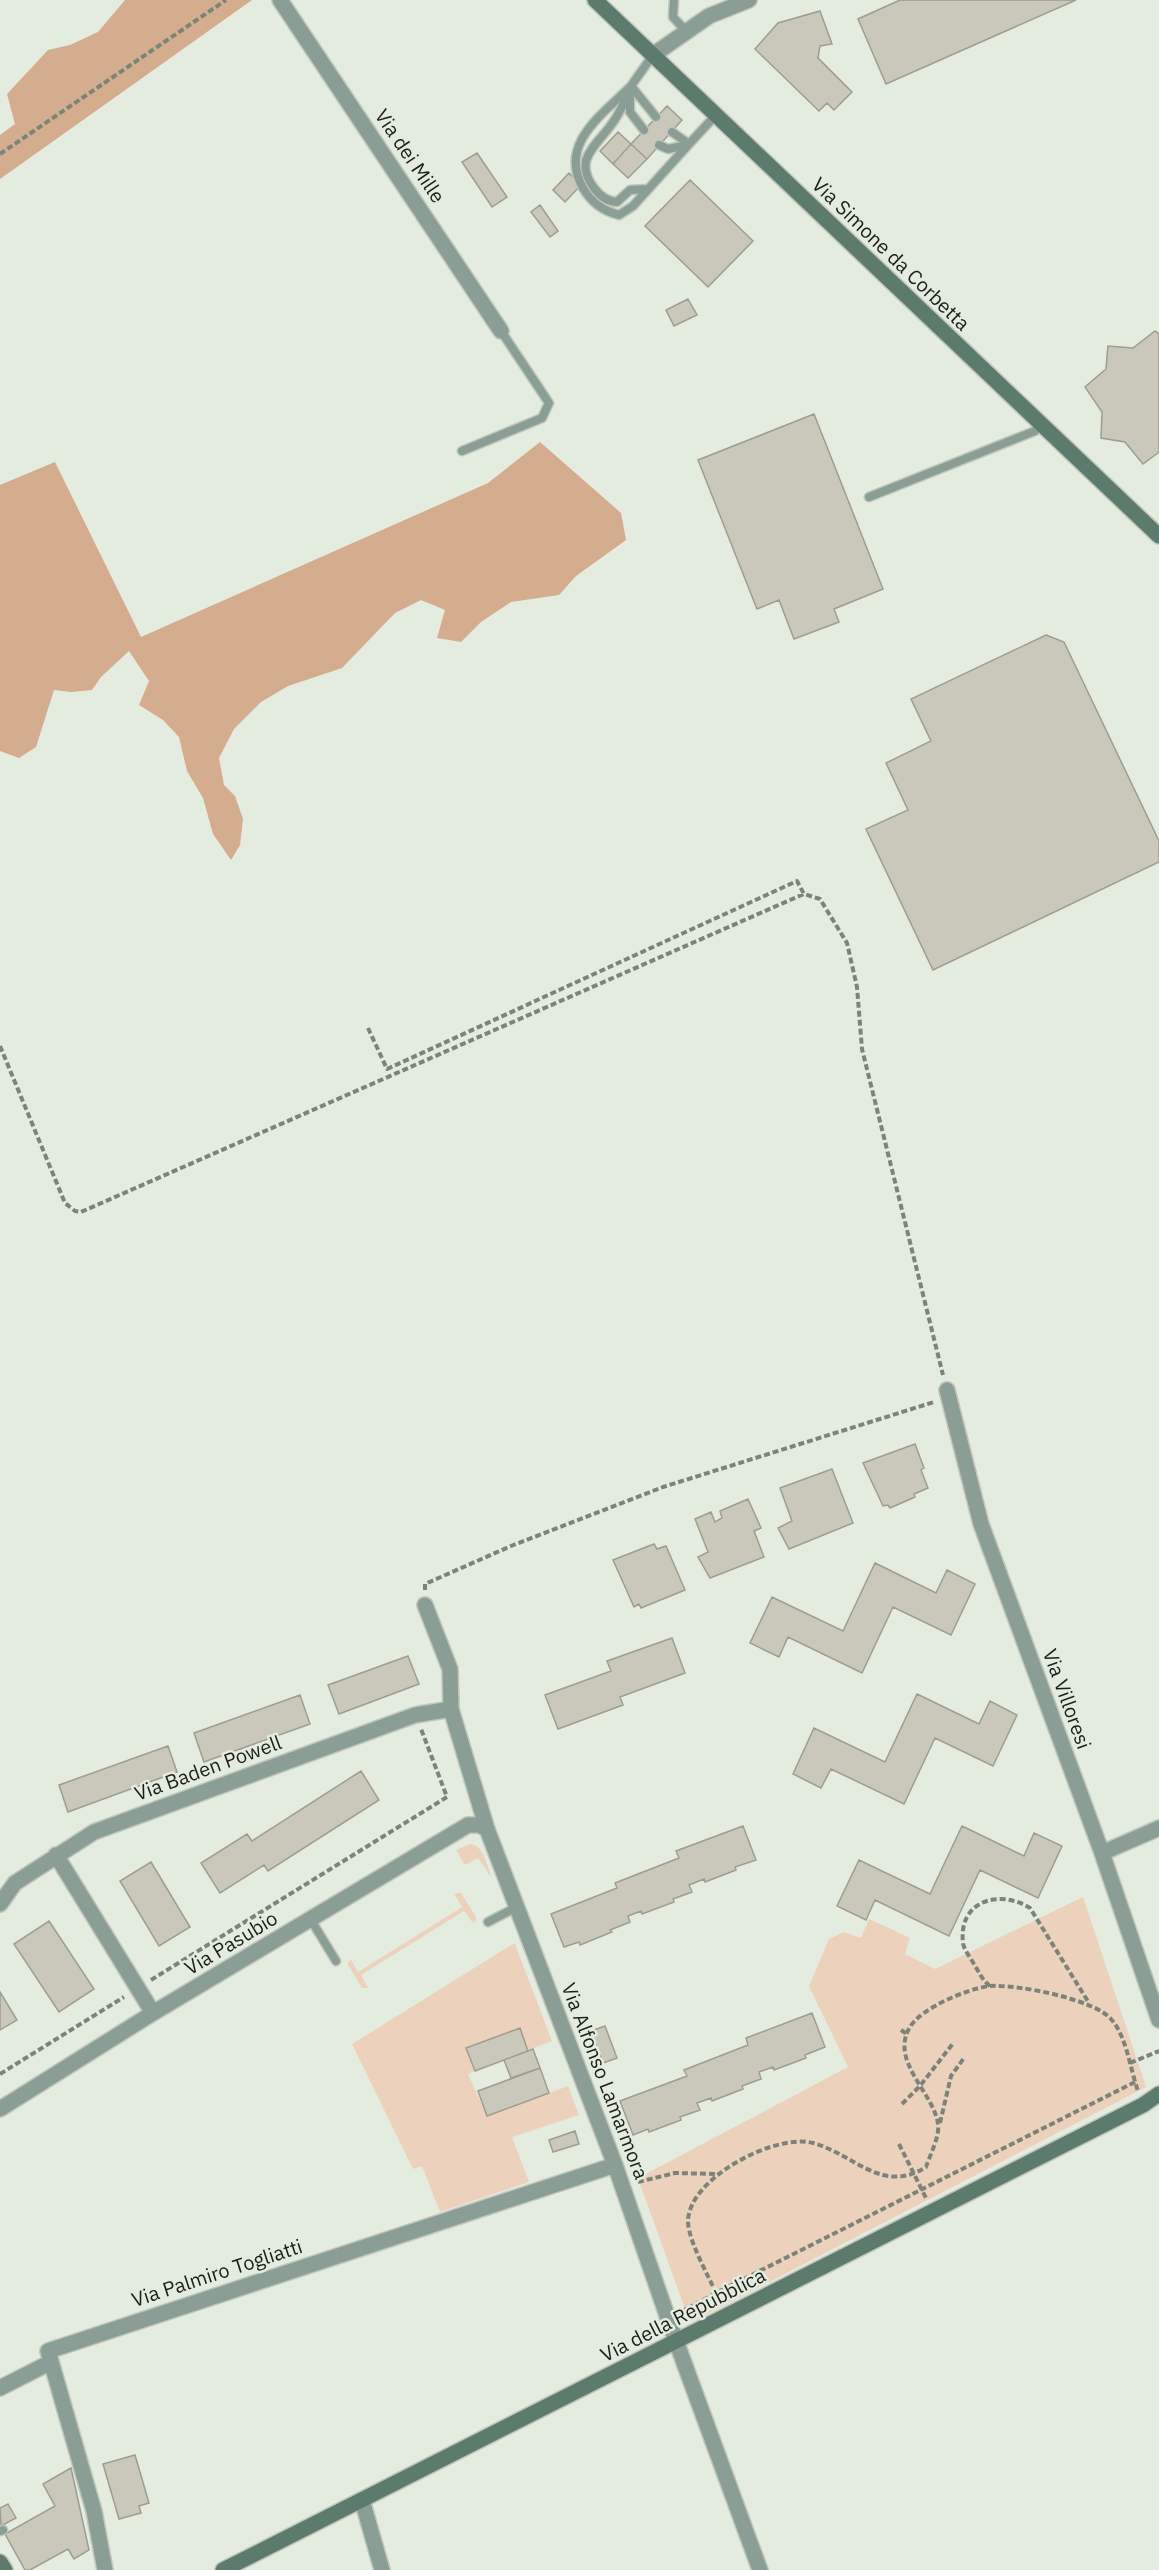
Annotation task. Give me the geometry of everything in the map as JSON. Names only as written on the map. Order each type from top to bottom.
[{"type":"street","name":"Via Simone da Corbetta","points":[[595,0],[1159,536]]},
{"type":"street","points":[[653,55],[729,3],[749,0]]},
{"type":"street","name":"Via dei Mille","points":[[285,2],[501,331]]},
{"type":"street","name":"Via Villoresi","points":[[948,1394],[981,1524],[1102,1853],[1159,2020]]},
{"type":"street","name":"Via Alfonso Lamarmora","points":[[425,1605],[450,1669],[451,1709],[487,1828],[615,2165],[760,2570]]},
{"type":"street","name":"Via Baden Powell","points":[[0,1904],[15,1883],[94,1832],[415,1714],[451,1709]]},
{"type":"street","name":"Via Pasubio","points":[[0,2109],[153,2013],[468,1825],[487,1828]]},
{"type":"street","points":[[1102,1853],[1159,1828]]},
{"type":"street","points":[[56,1856],[153,2013]]},
{"type":"street","name":"Via della Repubblica","points":[[224,2570],[1143,2105],[1159,2094]]},
{"type":"street","name":"Via Palmiro Togliatti","points":[[51,2362],[48,2350],[615,2165]]},
{"type":"street","points":[[0,2388],[51,2362],[94,2511],[105,2570]]},
{"type":"street","points":[[362,2500],[382,2570]]},
{"type":"street","points":[[0,2562],[5,2570]]},
{"type":"lane","points":[[674,0],[673,16],[686,31]]},
{"type":"lane","points":[[647,189],[630,190],[617,202],[607,201],[595,190],[587,176],[586,161],[591,147],[611,126],[632,86],[653,55]]},
{"type":"lane","points":[[632,86],[656,117]]},
{"type":"lane","points":[[632,86],[630,112],[644,130]]},
{"type":"lane","points":[[632,86],[588,129],[576,151],[575,173],[587,194],[604,212],[618,215],[633,206],[715,116]]},
{"type":"lane","points":[[672,132],[689,144]]},
{"type":"lane","points":[[659,145],[668,149],[689,144]]},
{"type":"lane","points":[[462,451],[542,418],[549,403],[501,331]]},
{"type":"lane","points":[[868,497],[1035,431],[1040,424]]},
{"type":"lane","points":[[488,1922],[517,1907]]},
{"type":"lane","points":[[311,1920],[336,1961]]},
{"type":"path","points":[[0,154],[226,0]]},
{"type":"path","points":[[368,1028],[387,1069],[797,881],[804,894]]},
{"type":"path","points":[[0,1046],[65,1203],[75,1211],[81,1212],[804,894],[820,898],[847,943],[856,987],[862,1049],[948,1394],[663,1487],[511,1546],[425,1584],[425,1605]]},
{"type":"path","points":[[0,2074],[447,1797],[415,1714]]},
{"type":"path","points":[[990,1986],[984,1981],[966,1950],[963,1943],[964,1929],[974,1908],[1001,1897],[1017,1900],[1030,1908],[1089,2004]]},
{"type":"path","points":[[939,2127],[937,2115],[909,2063],[905,2048],[910,2027],[924,2014],[957,1995],[990,1986],[1033,1990],[1089,2004],[1111,2018],[1118,2031],[1135,2082],[716,2293],[688,2223],[690,2212],[700,2192],[717,2174],[771,2147],[793,2142],[813,2143],[886,2176],[903,2178],[914,2175],[926,2167],[939,2127],[951,2076],[964,2058]]},
{"type":"path","points":[[901,2030],[908,2035]]},
{"type":"path","points":[[902,2104],[920,2086],[954,2042]]},
{"type":"path","points":[[1130,2063],[1159,2051]]},
{"type":"path","points":[[899,2144],[932,2212]]},
{"type":"path","points":[[623,2187],[675,2174],[717,2174]]},
{"type":"shaded area","points":[[125,0],[252,0],[0,179],[0,135],[15,124],[7,94],[48,50],[70,45],[98,32]]},
{"type":"shaded area","points":[[540,442],[621,513],[626,540],[576,576],[559,595],[511,602],[481,622],[461,642],[437,638],[445,610],[421,600],[395,613],[342,668],[288,686],[261,702],[234,729],[219,758],[224,785],[235,796],[243,819],[240,845],[231,860],[213,834],[203,798],[187,771],[179,737],[163,720],[139,705],[149,681],[129,651],[101,677],[92,690],[71,692],[54,690],[36,747],[19,758],[0,751],[0,485],[55,462],[141,637],[488,483]]},
{"type":"shaded area","points":[[470,1844],[475,1845],[482,1852],[492,1878],[478,1858],[465,1865],[456,1850]]},
{"type":"shaded area","points":[[461,1893],[476,1917],[476,1921],[473,1923],[464,1911],[361,1975],[368,1988],[362,1988],[348,1962],[351,1960],[358,1972],[462,1907],[454,1894]]},
{"type":"shaded area","points":[[1083,1897],[1146,2087],[696,2320],[686,2322],[681,2318],[685,2309],[638,2178],[848,2067],[809,1986],[829,1939],[844,1932],[861,1938],[869,1919],[910,1938],[905,1954],[935,1969]]},
{"type":"shaded area","points":[[515,1944],[552,2041],[528,2050],[519,2028],[466,2048],[474,2071],[468,2074],[487,2116],[568,2086],[579,2115],[512,2137],[529,2182],[440,2212],[422,2166],[413,2169],[352,2044]]},
{"type":"building","points":[[900,0],[1076,0],[886,84],[858,19]]},
{"type":"building","points":[[820,11],[832,44],[820,46],[818,58],[852,92],[834,110],[827,103],[819,111],[755,49],[778,23]]},
{"type":"building","points":[[667,106],[682,120],[647,159],[631,144]]},
{"type":"building","points":[[618,132],[631,144],[613,164],[600,151]]},
{"type":"building","points":[[631,144],[647,159],[628,178],[613,164]]},
{"type":"building","points":[[477,153],[507,197],[492,207],[462,162]]},
{"type":"building","points":[[569,173],[581,185],[565,202],[553,190]]},
{"type":"building","points":[[690,180],[753,241],[708,287],[645,226]]},
{"type":"building","points":[[540,205],[558,231],[550,237],[531,212]]},
{"type":"building","points":[[688,299],[697,315],[674,326],[666,310]]},
{"type":"building","points":[[1155,331],[1159,334],[1159,452],[1143,464],[1125,442],[1101,438],[1102,412],[1085,387],[1106,369],[1108,346],[1133,348]]},
{"type":"building","points":[[814,414],[883,589],[834,609],[839,622],[794,639],[779,600],[757,609],[698,460]]},
{"type":"building","points":[[1046,635],[1064,642],[1159,841],[1159,862],[933,970],[866,829],[908,810],[886,763],[931,741],[911,699]]},
{"type":"building","points":[[915,1444],[924,1468],[921,1470],[928,1488],[914,1494],[915,1497],[890,1508],[888,1505],[883,1506],[863,1463]]},
{"type":"building","points":[[832,1469],[853,1523],[789,1549],[778,1528],[792,1521],[780,1488]]},
{"type":"building","points":[[748,1499],[761,1528],[754,1531],[764,1557],[710,1578],[698,1557],[708,1552],[695,1519],[711,1512],[715,1522],[722,1518],[720,1511]]},
{"type":"building","points":[[654,1544],[657,1549],[666,1546],[685,1590],[641,1608],[639,1604],[634,1607],[613,1560]]},
{"type":"building","points":[[875,1563],[936,1593],[947,1570],[975,1584],[951,1635],[893,1607],[862,1673],[788,1637],[779,1657],[750,1643],[772,1597],[843,1631]]},
{"type":"building","points":[[672,1638],[685,1673],[620,1697],[623,1705],[558,1729],[545,1695],[611,1671],[607,1661]]},
{"type":"building","points":[[408,1656],[419,1684],[339,1714],[328,1685]]},
{"type":"building","points":[[917,1694],[979,1724],[990,1701],[1017,1715],[993,1766],[935,1738],[904,1804],[831,1769],[821,1788],[793,1774],[814,1728],[885,1762]]},
{"type":"building","points":[[300,1695],[310,1724],[204,1762],[194,1733]]},
{"type":"building","points":[[168,1746],[177,1772],[68,1812],[59,1785]]},
{"type":"building","points":[[361,1771],[379,1800],[268,1871],[264,1865],[220,1893],[201,1863],[247,1834],[252,1841]]},
{"type":"building","points":[[743,1826],[756,1860],[735,1867],[736,1870],[705,1882],[704,1879],[689,1885],[692,1892],[673,1899],[674,1902],[642,1914],[641,1911],[628,1916],[630,1922],[610,1930],[612,1932],[580,1945],[579,1942],[564,1947],[551,1914],[617,1888],[615,1883],[679,1858],[676,1851]]},
{"type":"building","points":[[962,1826],[1024,1856],[1034,1833],[1062,1846],[1038,1898],[980,1870],[949,1936],[875,1900],[866,1920],[837,1906],[859,1860],[930,1894]]},
{"type":"building","points":[[151,1862],[190,1927],[159,1946],[120,1881]]},
{"type":"building","points":[[49,1921],[94,1989],[59,2012],[14,1944]]},
{"type":"building","points":[[0,1992],[17,2020],[0,2030]]},
{"type":"building","points":[[812,2013],[825,2047],[805,2055],[806,2058],[774,2070],[773,2067],[759,2072],[761,2079],[742,2086],[743,2089],[712,2101],[711,2098],[697,2103],[700,2110],[680,2117],[681,2120],[649,2132],[648,2129],[633,2135],[620,2101],[687,2076],[684,2070],[748,2045],[746,2038]]},
{"type":"building","points":[[605,2026],[617,2058],[603,2063],[591,2031]]},
{"type":"building","points":[[520,2028],[528,2051],[475,2071],[466,2048]]},
{"type":"building","points":[[533,2049],[540,2068],[511,2078],[504,2060]]},
{"type":"building","points":[[540,2068],[549,2093],[487,2116],[478,2091]]},
{"type":"building","points":[[575,2131],[579,2144],[553,2152],[549,2140]]},
{"type":"building","points":[[135,2455],[149,2503],[139,2506],[141,2513],[119,2519],[103,2464]]},
{"type":"building","points":[[71,2468],[89,2550],[74,2559],[68,2549],[30,2570],[25,2570],[5,2534],[55,2506],[43,2484]]},
{"type":"building","points":[[8,2504],[16,2518],[1,2526],[0,2508]]}]
